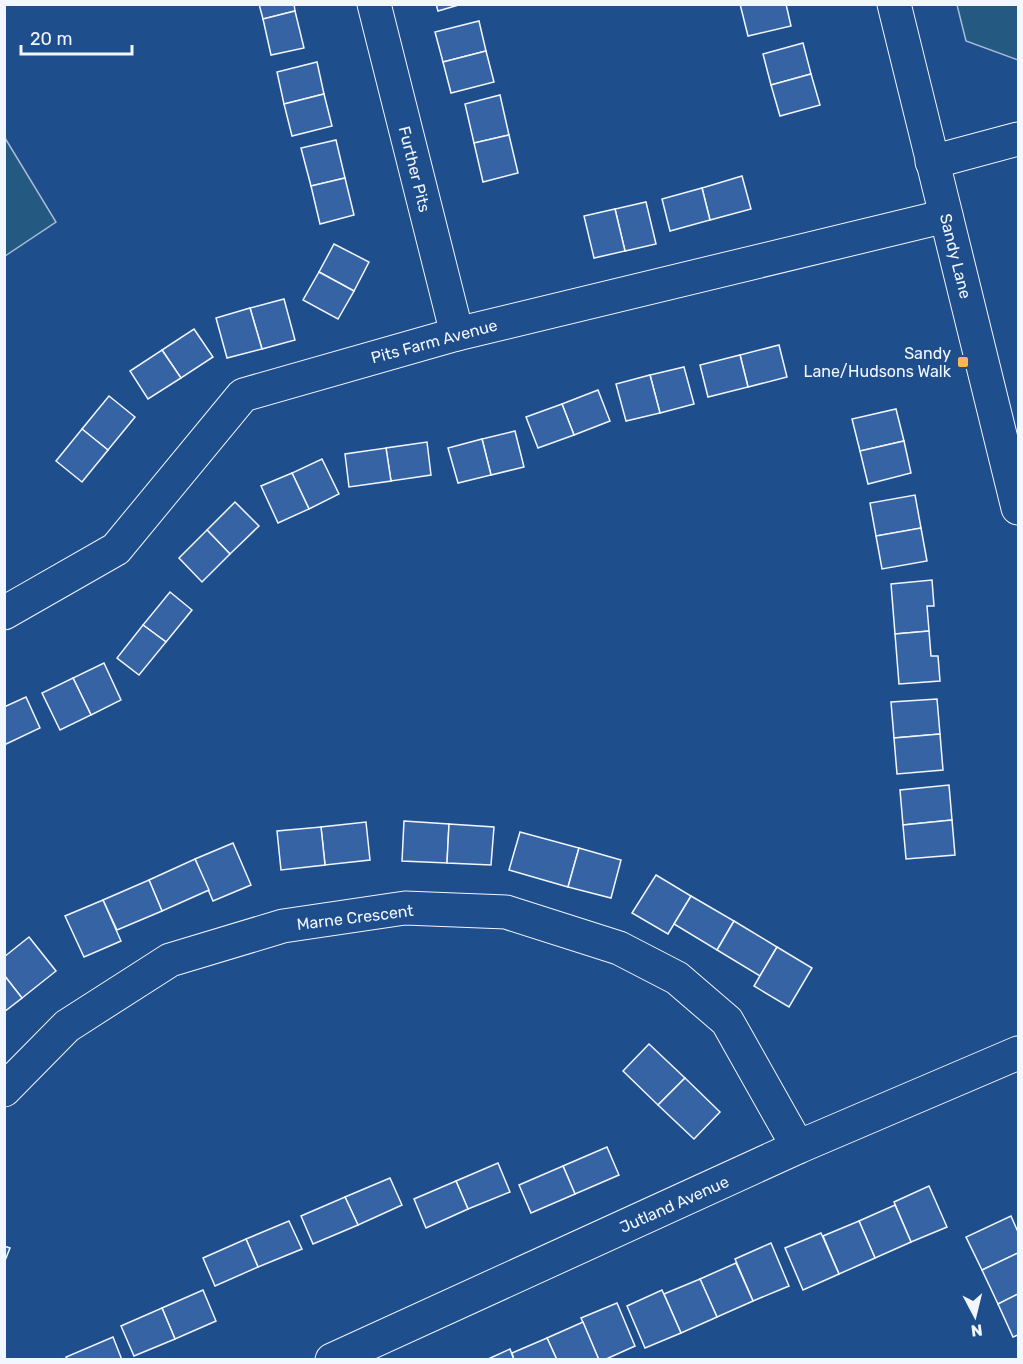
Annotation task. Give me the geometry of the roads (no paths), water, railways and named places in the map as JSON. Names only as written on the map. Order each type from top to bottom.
[{"type":"street","name":"Further Pits","points":[[374,4],[457,334]]},
{"type":"street","name":"Sandy Lane","points":[[894,4],[1018,508]]},
{"type":"street","points":[[932,162],[1018,139]]},
{"type":"street","name":"Pits Farm Avenue","points":[[4,613],[116,549],[243,395],[457,334],[946,216]]},
{"type":"street","name":"Marne Crescent","points":[[4,1090],[67,1026],[170,960],[283,926],[405,908],[506,912],[619,948],[677,978],[727,1021],[798,1147]]},
{"type":"street","name":"Jutland Avenue","points":[[332,1359],[798,1147],[1018,1053]]},
{"type":"place","name":"Sandy Lane/Hudsons Walk","points":[[963,362]]}]
